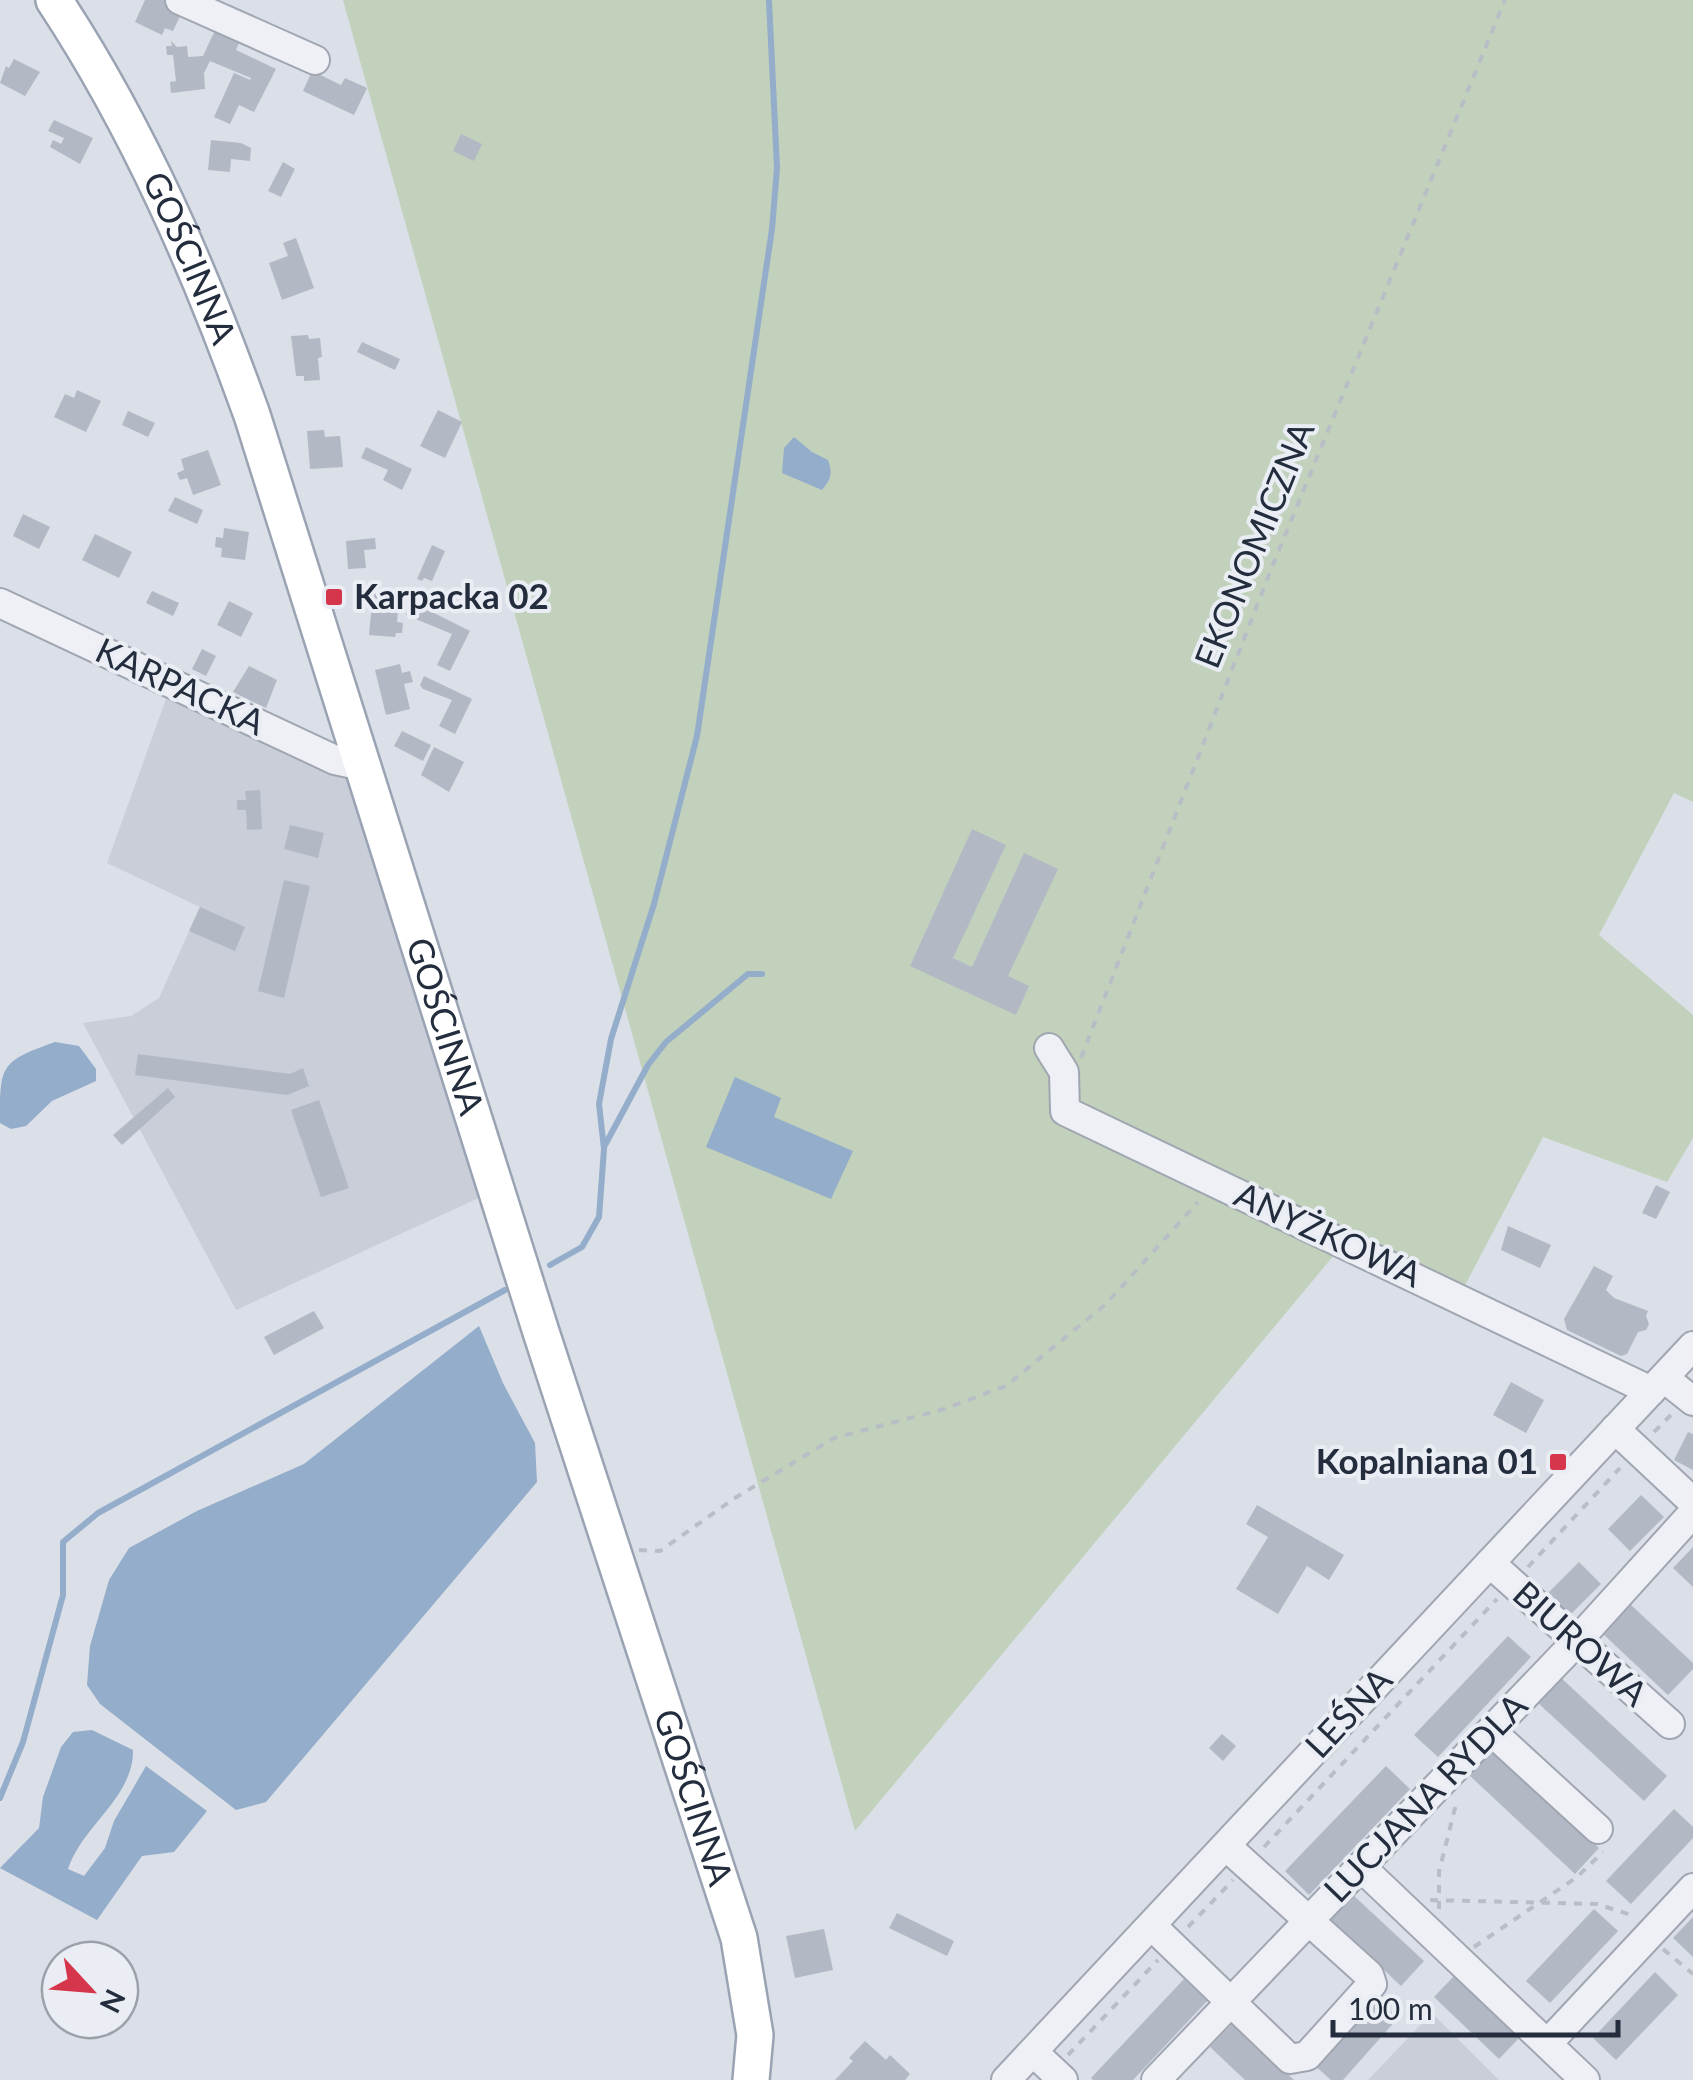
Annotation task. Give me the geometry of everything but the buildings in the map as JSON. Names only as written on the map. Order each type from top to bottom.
[{"type":"main road","name":"GOŚCINNA","points":[[54,0],[124,118],[176,221],[224,334],[294,543],[532,1301],[739,1938],[754,2034],[750,2080]]},
{"type":"street","points":[[180,0],[315,60]]},
{"type":"street","name":"KARPACKA","points":[[0,602],[335,760],[362,766]]},
{"type":"street","name":"ANYŻKOWA","points":[[1049,1048],[1064,1072],[1065,1111],[1657,1385]]},
{"type":"street","name":"LEŚNA","points":[[1006,2080],[1050,2068],[1490,1563],[1693,1346]]},
{"type":"street","points":[[1657,1385],[1684,1406]]},
{"type":"street","points":[[1615,1430],[1693,1502]]},
{"type":"street","name":"LUCJANA RYDLA","points":[[1156,2080],[1491,1731],[1693,1513]]},
{"type":"street","name":"BIUROWA","points":[[1490,1563],[1670,1724]]},
{"type":"street","points":[[1491,1731],[1598,1829]]},
{"type":"street","points":[[1162,1935],[1290,2059],[1306,2056],[1318,2044],[1372,1984],[1369,1975],[1237,1856]]},
{"type":"street","points":[[1361,1867],[1585,2080]]},
{"type":"street","points":[[1548,2043],[1693,1888]]},
{"type":"path","name":"EKONOMICZNA","points":[[1081,1059],[1272,566],[1505,0]]},
{"type":"path","points":[[614,1550],[660,1550],[735,1498],[834,1438],[940,1410],[1006,1386],[1106,1304],[1200,1200]]},
{"type":"path","points":[[1050,2068],[1162,1935],[1237,1856],[1512,1584],[1637,1450],[1684,1406]]},
{"type":"path","points":[[1437,1938],[1439,1872],[1464,1773],[1456,1767]]},
{"type":"path","points":[[1458,1958],[1576,1877],[1606,1849],[1598,1829]]},
{"type":"path","points":[[1396,1899],[1597,1904],[1654,1930],[1693,1974]]},
{"type":"shaded area","points":[[171,685],[363,766],[498,1189],[236,1310],[83,1023],[131,1016],[159,998],[200,907],[107,863]]},
{"type":"shaded area","points":[[1432,2013],[1499,2080],[1368,2080]]},
{"type":"green space","points":[[343,0],[1693,0],[1693,802],[1674,793],[1599,935],[1693,1015],[1693,1138],[1667,1182],[1543,1137],[1461,1293],[1349,1237],[855,1831]]},
{"type":"water","points":[[794,437],[828,460],[830,476],[822,490],[782,473],[784,448]]},
{"type":"water","points":[[55,1042],[79,1046],[96,1069],[96,1081],[52,1101],[26,1126],[11,1129],[0,1123],[1,1088],[7,1068],[23,1055]]},
{"type":"water","points":[[735,1077],[781,1098],[774,1117],[853,1151],[831,1199],[706,1147]]},
{"type":"water","points":[[479,1326],[535,1443],[537,1482],[266,1802],[236,1810],[100,1704],[87,1685],[90,1646],[109,1580],[129,1548],[197,1511],[304,1464]]},
{"type":"water","points":[[92,1730],[133,1750],[131,1767],[117,1797],[84,1839],[68,1869],[84,1876],[105,1848],[114,1821],[146,1766],[207,1811],[174,1852],[142,1856],[97,1920],[0,1868],[39,1828],[43,1797],[61,1747],[73,1732]]},
{"type":"waterway","points":[[550,1265],[582,1247],[599,1217],[604,1149],[599,1104],[611,1039],[654,904],[697,736],[772,229],[777,168],[769,0]]},
{"type":"waterway","points":[[604,1147],[648,1065],[666,1042],[748,974],[762,974]]},
{"type":"waterway","points":[[0,1798],[23,1742],[63,1595],[63,1542],[98,1513],[505,1290]]},
{"type":"place","name":"Karpacka 02","points":[[334,597]]},
{"type":"place","name":"Kopalniana 01","points":[[1558,1462]]}]
